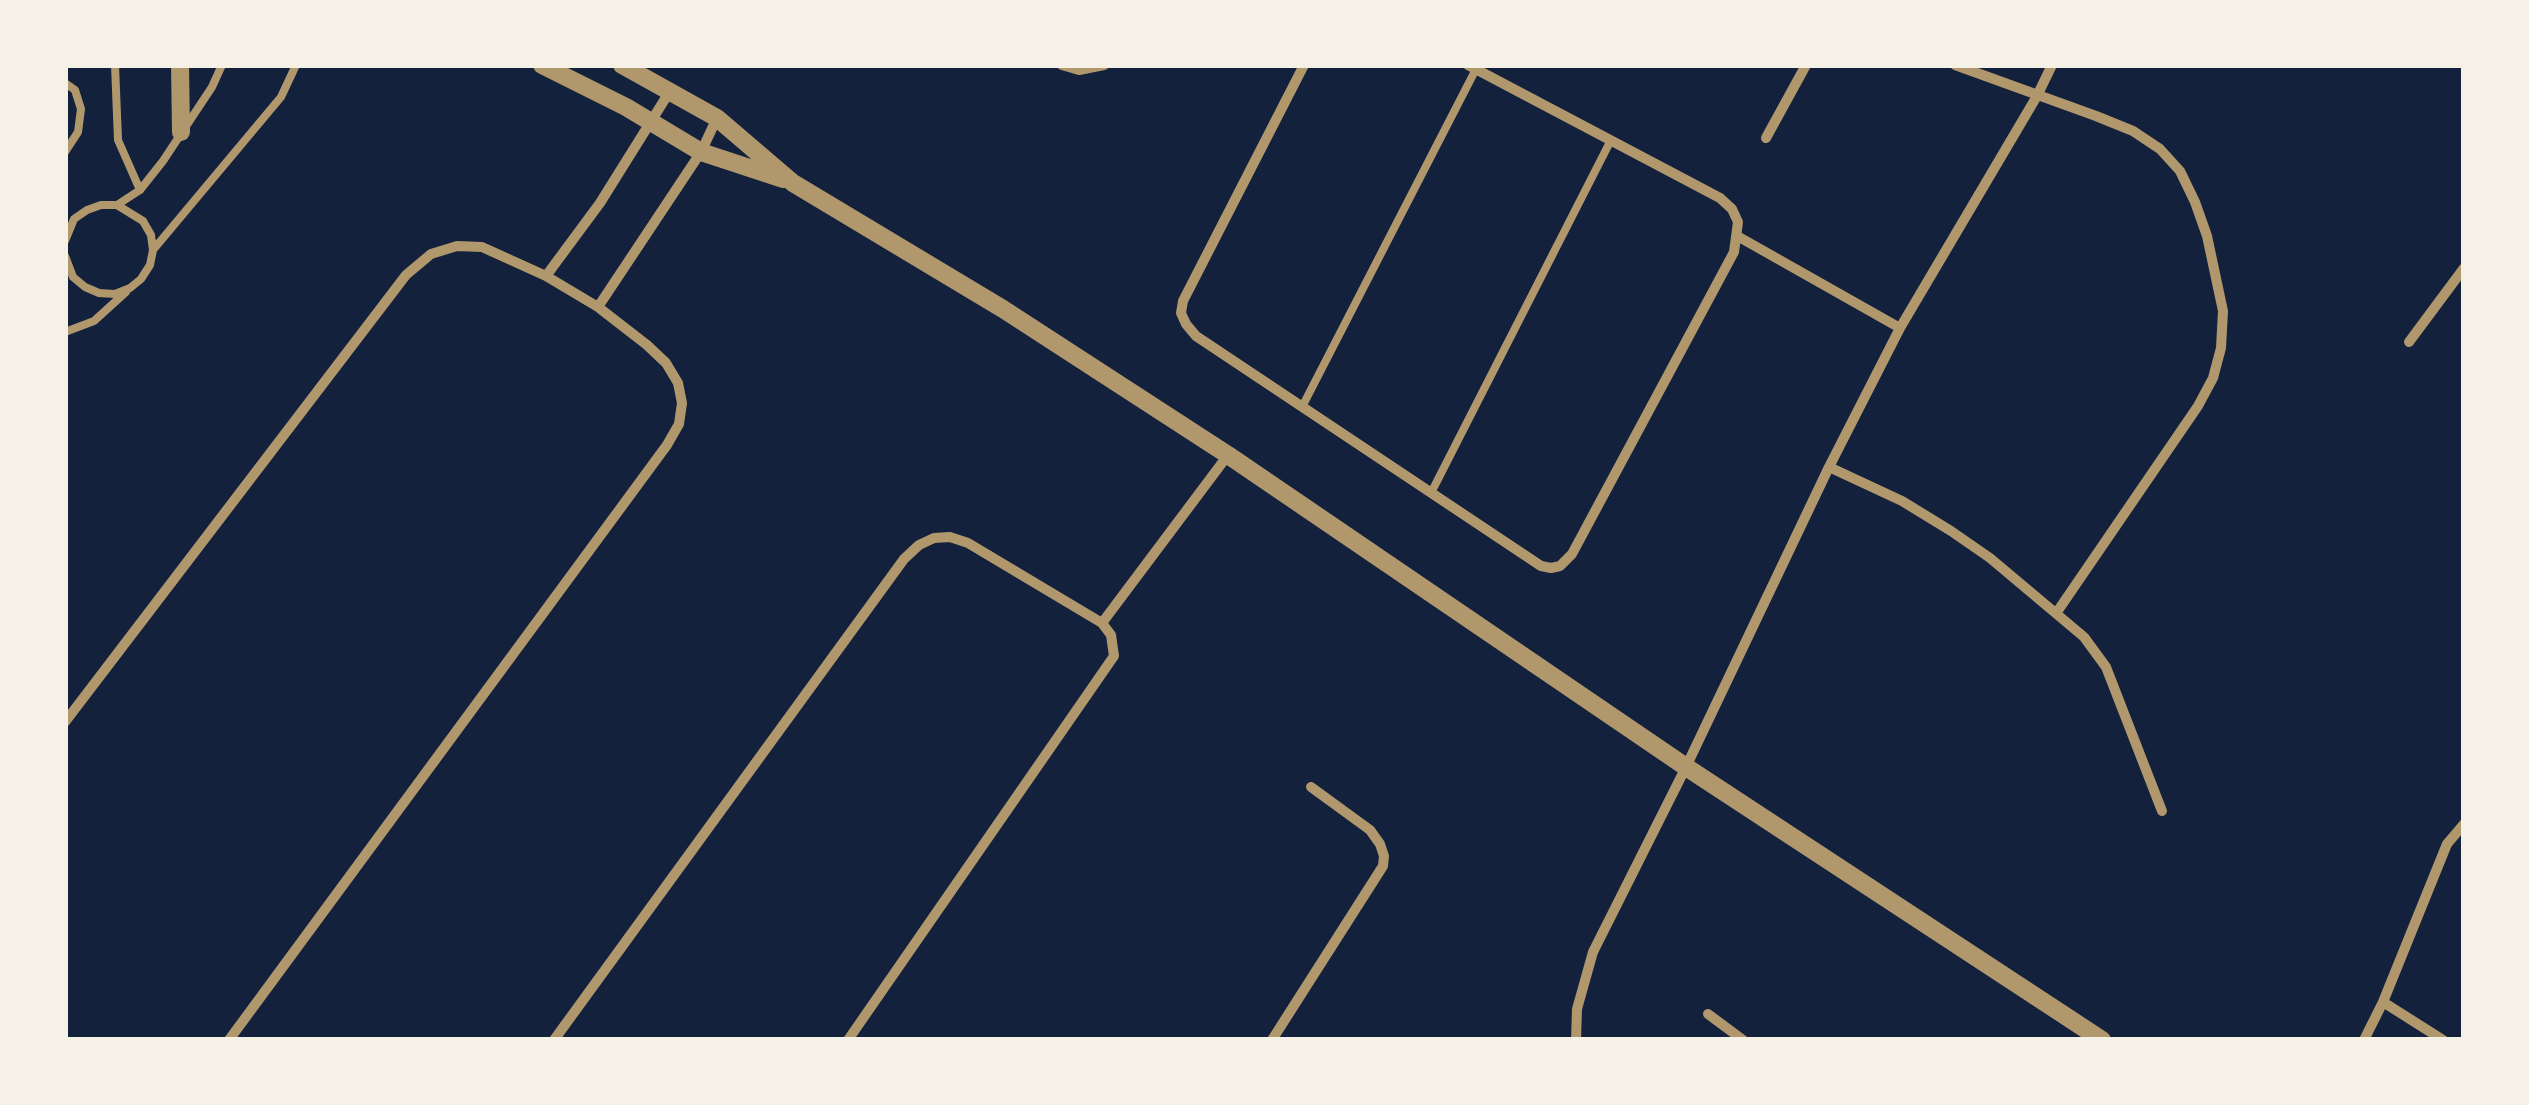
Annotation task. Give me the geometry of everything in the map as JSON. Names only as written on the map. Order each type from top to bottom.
[{"type":"street","points":[[180,65],[182,132]]},
{"type":"street","points":[[542,65],[701,152],[793,182]]},
{"type":"street","points":[[622,65],[716,118],[793,182],[1003,309],[1228,455],[1686,767],[2102,1040]]},
{"type":"street","points":[[1062,65],[1079,70],[1104,65]]},
{"type":"street","points":[[1304,65],[1181,313],[1196,336],[1540,566],[1551,568],[1566,561],[1734,252],[1738,222],[1720,198],[1472,67]]},
{"type":"street","points":[[1766,138],[1806,65]]},
{"type":"street","points":[[1955,65],[2133,131],[2160,149],[2180,171],[2196,202],[2223,310],[2222,348],[2198,406],[2057,612]]},
{"type":"street","points":[[1576,1040],[1578,1009],[1593,952],[1829,467],[1900,328],[2052,65]]},
{"type":"street","points":[[546,276],[600,204],[670,91]]},
{"type":"street","points":[[598,307],[701,152],[716,118]]},
{"type":"street","points":[[1738,236],[1900,328]]},
{"type":"street","points":[[65,722],[406,276],[431,254],[457,246],[482,247],[546,276],[598,307],[666,363],[678,383],[682,403],[679,424],[655,462],[229,1040]]},
{"type":"street","points":[[2409,342],[2464,268]]},
{"type":"street","points":[[1102,623],[1228,455]]},
{"type":"street","points":[[1829,467],[1902,501],[1951,531],[1990,558],[2084,637],[2106,667],[2162,811]]},
{"type":"street","points":[[554,1040],[904,559],[919,545],[934,538],[950,537],[968,543],[1102,623],[1115,647],[1111,665],[848,1040]]},
{"type":"street","points":[[1272,1040],[1383,866],[1380,844],[1370,830],[1311,786]]},
{"type":"street","points":[[2364,1040],[2384,1002],[2447,844],[2464,824]]},
{"type":"street","points":[[2384,1002],[2443,1040]]},
{"type":"street","points":[[1708,1014],[1743,1040]]},
{"type":"lane","points":[[115,65],[118,140],[140,190]]},
{"type":"lane","points":[[117,205],[140,190],[212,87],[222,65]]},
{"type":"lane","points":[[153,250],[281,97],[296,65]]},
{"type":"lane","points":[[1302,407],[1472,67]]},
{"type":"lane","points":[[65,83],[75,90],[81,109],[78,132],[65,152]]},
{"type":"lane","points":[[1431,493],[1611,140]]},
{"type":"lane","points":[[65,241],[74,219],[86,210],[102,204],[117,205],[143,221],[153,250],[150,266],[130,288],[94,321],[65,332]]},
{"type":"lane","points":[[65,261],[73,277],[99,293],[115,294],[130,288]]}]
